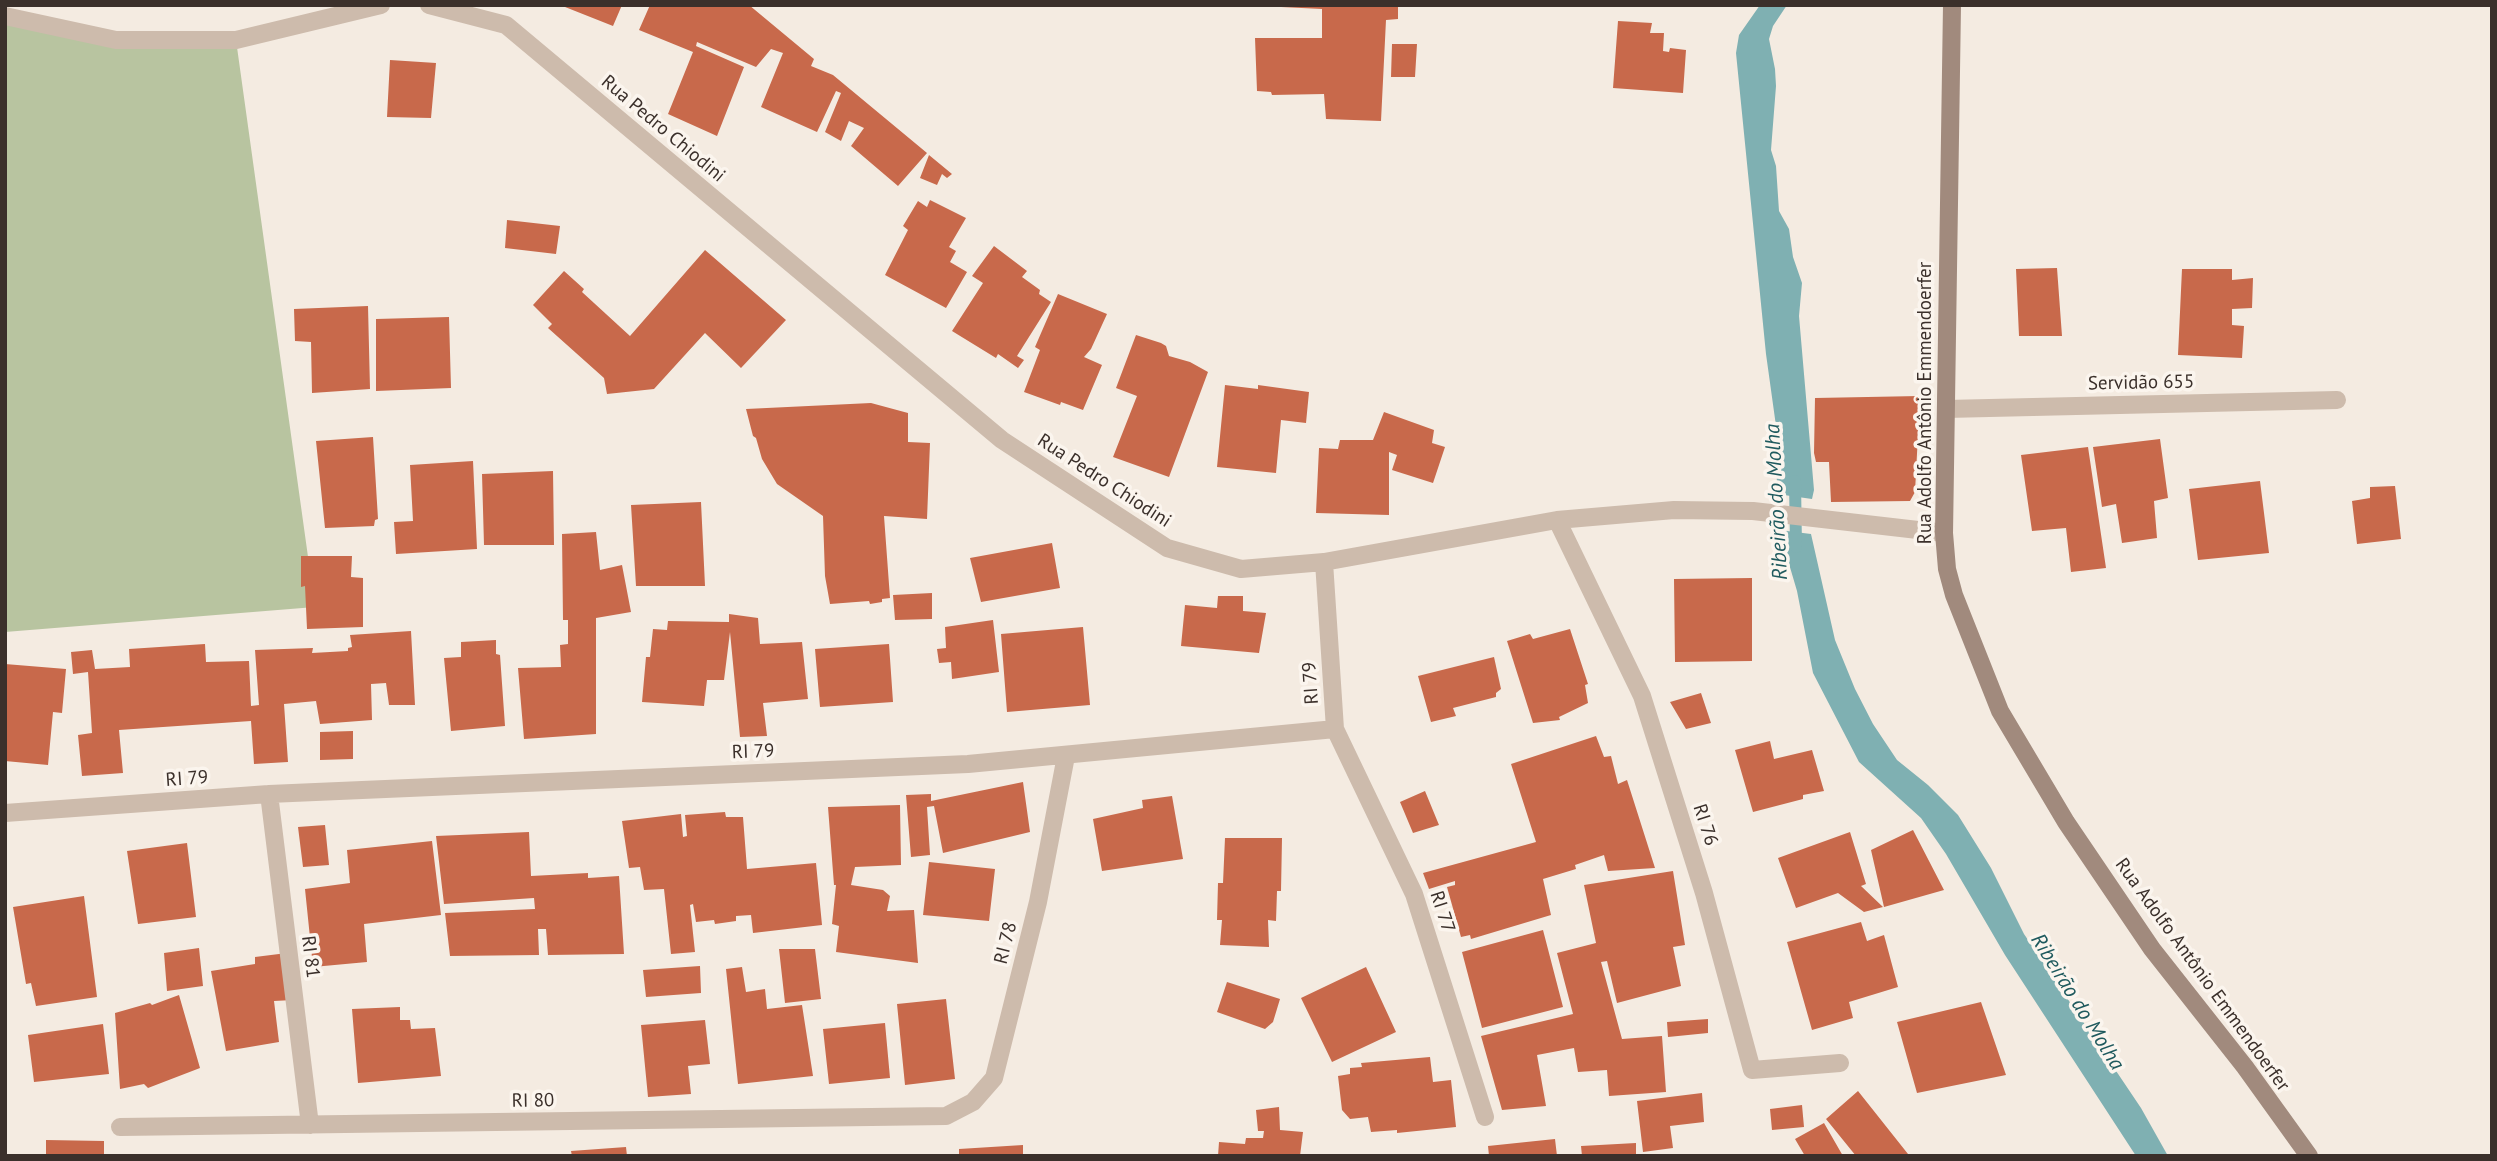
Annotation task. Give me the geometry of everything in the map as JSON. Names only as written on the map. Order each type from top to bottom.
[{"type":"street","points":[[5,16],[116,40],[236,40],[381,5]]},
{"type":"street","name":"Rua Pedro Chiodini","points":[[429,5],[506,25],[1002,440],[1167,548],[1241,569],[1324,562],[1557,520],[1674,510],[1753,511],[1944,533]]},
{"type":"street","name":"Rua Adolfo Antônio Emmendoerfer","points":[[1952,5],[1944,533],[1954,595],[2000,711],[2066,822],[2152,949],[2245,1067],[2309,1156]]},
{"type":"street","name":"Servidão 655","points":[[1946,408],[2337,400]]},
{"type":"street","name":"RI 76","points":[[1557,520],[1642,696],[1704,893],[1752,1070],[1840,1063]]},
{"type":"street","name":"RI 79","points":[[5,813],[269,794],[955,765],[1335,729],[1324,562]]},
{"type":"street","name":"RI 77","points":[[1335,729],[1414,894],[1485,1117]]},
{"type":"street","name":"RI 78","points":[[946,1116],[973,1102],[994,1078],[1038,902],[1066,755]]},
{"type":"street","name":"RI 81","points":[[269,794],[310,1125]]},
{"type":"street","name":"RI 80","points":[[120,1127],[946,1116]]},
{"type":"green space","points":[[5,16],[116,40],[236,40],[315,607],[5,632]]},
{"type":"water","points":[[1760,5],[1787,5],[1773,26],[1769,39],[1776,86],[1771,150],[1776,166],[1779,211],[1789,229],[1793,257],[1802,283],[1799,316],[1814,490],[1812,499],[1777,494],[1776,426],[1766,354],[1736,53],[1739,35]]},
{"type":"water","points":[[1779,530],[1811,534],[1835,640],[1873,724],[1897,760],[1928,785],[1958,815],[1991,868],[2024,934],[2141,1108],[2168,1156],[2136,1156],[2005,955],[1946,854],[1921,818],[1859,762],[1813,673],[1797,591]]},
{"type":"building","points":[[560,5],[622,5],[613,26]]},
{"type":"building","points":[[650,5],[749,5],[814,59],[811,66],[833,75],[927,153],[898,186],[851,146],[864,128],[849,121],[841,141],[825,132],[841,93],[836,91],[817,132],[761,107],[783,53],[771,49],[756,67],[697,42],[696,46],[744,67],[717,136],[668,114],[693,52],[639,30]]},
{"type":"building","points":[[1281,5],[1398,5],[1398,19],[1386,20],[1381,121],[1326,119],[1324,94],[1272,95],[1271,92],[1257,91],[1255,38],[1322,38],[1322,9]]},
{"type":"building","points":[[1618,21],[1652,23],[1650,33],[1664,33],[1663,51],[1669,52],[1670,48],[1686,50],[1683,93],[1613,88]]},
{"type":"building","points":[[1392,44],[1417,44],[1415,77],[1391,77]]},
{"type":"building","points":[[390,60],[436,63],[431,118],[387,117]]},
{"type":"building","points":[[929,155],[952,174],[947,178],[942,174],[937,185],[920,178]]},
{"type":"building","points":[[930,200],[966,218],[949,247],[956,251],[950,262],[967,272],[946,308],[885,275],[908,230],[903,226],[918,201],[927,207]]},
{"type":"building","points":[[507,220],[560,226],[556,254],[505,248]]},
{"type":"building","points":[[994,246],[1027,271],[1022,277],[1051,302],[1017,356],[1024,360],[1018,368],[998,354],[996,358],[952,331],[983,283],[972,276]]},
{"type":"building","points":[[705,250],[786,320],[741,368],[705,333],[654,389],[607,394],[604,378],[548,328],[552,324],[533,305],[564,271],[584,289],[582,292],[630,336]]},
{"type":"building","points":[[2057,268],[2062,336],[2019,336],[2016,269]]},
{"type":"building","points":[[2182,269],[2232,269],[2232,280],[2253,278],[2252,308],[2232,309],[2232,325],[2244,326],[2242,358],[2178,355]]},
{"type":"building","points":[[1058,294],[1107,314],[1091,349],[1084,357],[1102,365],[1083,410],[1024,392],[1040,350],[1035,347]]},
{"type":"building","points":[[368,306],[370,389],[312,393],[311,342],[295,341],[294,309]]},
{"type":"building","points":[[449,317],[451,388],[376,391],[376,319]]},
{"type":"building","points":[[1136,335],[1161,343],[1166,346],[1169,356],[1190,362],[1208,372],[1169,477],[1113,457],[1137,396],[1116,388]]},
{"type":"building","points":[[1225,385],[1258,389],[1258,385],[1309,392],[1306,423],[1281,420],[1276,473],[1217,467]]},
{"type":"building","points":[[1920,396],[1915,492],[1910,501],[1831,502],[1829,462],[1816,462],[1814,453],[1815,398]]},
{"type":"building","points":[[871,403],[908,413],[908,442],[930,443],[927,519],[884,516],[890,598],[870,604],[869,601],[830,604],[825,576],[823,516],[777,484],[762,459],[746,409]]},
{"type":"building","points":[[1384,412],[1434,430],[1432,443],[1445,447],[1433,483],[1392,470],[1397,455],[1389,452],[1389,515],[1316,513],[1319,448],[1338,449],[1340,440],[1373,440]]},
{"type":"building","points":[[373,437],[378,519],[375,520],[374,526],[325,528],[316,441]]},
{"type":"building","points":[[2160,439],[2168,498],[2154,501],[2157,538],[2122,543],[2116,504],[2102,507],[2093,447]]},
{"type":"building","points":[[2088,447],[2106,568],[2071,572],[2066,528],[2032,531],[2021,455]]},
{"type":"building","points":[[473,461],[477,549],[396,554],[394,522],[413,521],[410,465]]},
{"type":"building","points":[[553,471],[554,545],[484,545],[482,474]]},
{"type":"building","points":[[2260,481],[2269,553],[2198,560],[2189,489]]},
{"type":"building","points":[[2395,486],[2401,539],[2357,544],[2352,501],[2370,498],[2370,487]]},
{"type":"building","points":[[701,502],[705,586],[636,586],[631,505]]},
{"type":"building","points":[[596,532],[600,570],[622,565],[631,612],[596,618],[596,734],[524,739],[518,668],[561,667],[560,645],[568,644],[568,620],[563,620],[562,534]]},
{"type":"building","points":[[1052,543],[1060,588],[981,602],[970,558]]},
{"type":"building","points":[[301,556],[352,556],[351,577],[363,578],[363,627],[307,629],[305,586],[301,587]]},
{"type":"building","points":[[1752,578],[1752,661],[1675,662],[1674,579]]},
{"type":"building","points":[[932,593],[932,619],[895,620],[893,595]]},
{"type":"building","points":[[1218,596],[1243,596],[1243,611],[1266,613],[1259,653],[1181,646],[1185,605],[1217,608]]},
{"type":"building","points":[[729,614],[758,618],[760,644],[802,642],[808,699],[763,703],[767,736],[740,737],[730,632],[724,680],[707,680],[704,706],[642,702],[646,657],[650,657],[653,629],[667,630],[668,621],[729,622]]},
{"type":"building","points":[[993,620],[999,672],[952,679],[951,662],[939,663],[937,649],[946,648],[945,627]]},
{"type":"building","points":[[1083,627],[1090,705],[1007,712],[1001,634]]},
{"type":"building","points":[[1570,629],[1588,684],[1585,685],[1588,703],[1559,717],[1560,720],[1533,723],[1507,641],[1530,634],[1533,639]]},
{"type":"building","points":[[411,631],[415,705],[389,705],[386,683],[371,684],[372,720],[320,724],[316,701],[284,704],[288,762],[254,764],[251,721],[119,730],[123,773],[82,776],[78,735],[92,733],[88,672],[73,674],[71,652],[92,650],[95,669],[130,667],[129,649],[205,644],[206,662],[249,661],[251,706],[259,705],[255,650],[313,648],[312,653],[348,651],[348,648],[352,647],[350,635]]},
{"type":"building","points":[[496,640],[496,654],[500,655],[505,726],[451,731],[444,658],[461,657],[461,642]]},
{"type":"building","points":[[889,644],[893,702],[820,707],[815,649]]},
{"type":"building","points":[[1494,657],[1501,689],[1496,693],[1496,697],[1453,708],[1456,716],[1431,722],[1418,676]]},
{"type":"building","points":[[5,664],[66,669],[62,713],[53,712],[48,765],[5,761]]},
{"type":"building","points":[[1701,693],[1711,723],[1686,729],[1670,702]]},
{"type":"building","points":[[353,731],[353,759],[320,760],[320,732]]},
{"type":"building","points":[[1596,736],[1604,757],[1611,756],[1618,784],[1627,780],[1655,868],[1608,871],[1604,855],[1575,865],[1576,869],[1543,879],[1551,915],[1471,939],[1470,935],[1461,937],[1447,887],[1455,885],[1455,881],[1429,889],[1423,873],[1536,842],[1511,764]]},
{"type":"building","points":[[1770,741],[1774,759],[1812,750],[1824,791],[1803,795],[1803,799],[1753,812],[1735,750]]},
{"type":"building","points":[[1023,782],[1030,832],[943,853],[934,806],[927,807],[930,855],[911,857],[906,795],[931,794],[931,801]]},
{"type":"building","points":[[1425,791],[1439,825],[1413,833],[1400,802]]},
{"type":"building","points":[[1172,796],[1183,859],[1102,871],[1093,819],[1143,808],[1142,800]]},
{"type":"building","points":[[900,805],[901,865],[855,867],[851,885],[883,890],[890,896],[887,911],[914,910],[918,963],[836,952],[839,926],[832,924],[836,885],[828,807]]},
{"type":"building","points":[[725,812],[726,817],[743,817],[747,869],[816,863],[822,925],[753,933],[751,915],[736,916],[736,921],[715,924],[714,920],[696,922],[693,904],[690,905],[695,952],[671,954],[664,889],[644,890],[640,867],[629,868],[622,821],[681,814],[683,837],[687,836],[685,815]]},
{"type":"building","points":[[325,825],[329,865],[303,867],[298,827]]},
{"type":"building","points":[[1913,830],[1944,890],[1884,907],[1871,850]]},
{"type":"building","points":[[529,832],[531,876],[588,873],[588,878],[619,876],[624,954],[548,955],[546,929],[538,929],[539,955],[450,956],[445,913],[535,909],[534,898],[444,904],[436,836]]},
{"type":"building","points":[[1850,832],[1866,884],[1861,886],[1883,907],[1864,912],[1838,893],[1796,908],[1778,858]]},
{"type":"building","points":[[1225,838],[1282,838],[1281,891],[1277,891],[1276,921],[1268,920],[1269,947],[1220,945],[1222,920],[1217,920],[1218,883],[1223,883]]},
{"type":"building","points":[[432,841],[441,915],[364,924],[367,962],[313,967],[305,889],[350,883],[347,850]]},
{"type":"building","points":[[187,843],[196,917],[138,924],[127,851]]},
{"type":"building","points":[[929,862],[995,869],[989,921],[923,915]]},
{"type":"building","points":[[1673,871],[1685,945],[1673,947],[1681,986],[1617,1003],[1607,961],[1601,962],[1622,1039],[1662,1036],[1666,1092],[1609,1096],[1607,1070],[1578,1072],[1574,1048],[1537,1055],[1546,1106],[1502,1110],[1481,1036],[1573,1014],[1557,953],[1596,943],[1584,885]]},
{"type":"building","points":[[84,896],[97,997],[36,1006],[31,983],[26,984],[13,907]]},
{"type":"building","points":[[1861,922],[1867,941],[1884,935],[1898,987],[1849,1002],[1853,1018],[1812,1030],[1787,942]]},
{"type":"building","points":[[1543,930],[1563,1007],[1482,1028],[1462,952]]},
{"type":"building","points":[[199,948],[203,986],[167,991],[164,953]]},
{"type":"building","points":[[779,949],[815,949],[821,999],[785,1003]]},
{"type":"building","points":[[287,953],[293,1000],[274,1001],[279,1042],[226,1051],[211,971],[255,964],[255,957]]},
{"type":"building","points":[[700,966],[701,993],[646,997],[643,970]]},
{"type":"building","points":[[742,967],[746,992],[765,989],[767,1009],[802,1005],[813,1076],[738,1084],[726,969]]},
{"type":"building","points":[[1366,967],[1396,1032],[1332,1062],[1301,998]]},
{"type":"building","points":[[1227,982],[1280,999],[1273,1022],[1265,1029],[1217,1012]]},
{"type":"building","points":[[179,995],[200,1068],[148,1088],[144,1084],[120,1089],[115,1013],[150,1003],[152,1005]]},
{"type":"building","points":[[946,999],[955,1079],[905,1085],[897,1004]]},
{"type":"building","points":[[1981,1002],[2006,1075],[1917,1093],[1897,1022]]},
{"type":"building","points":[[400,1007],[400,1020],[410,1020],[411,1029],[435,1028],[441,1076],[358,1083],[352,1009]]},
{"type":"building","points":[[1708,1019],[1708,1033],[1668,1037],[1667,1022]]},
{"type":"building","points":[[705,1020],[710,1064],[688,1066],[691,1094],[648,1097],[641,1025]]},
{"type":"building","points":[[885,1023],[890,1078],[829,1084],[823,1029]]},
{"type":"building","points":[[103,1024],[109,1074],[34,1082],[28,1035]]},
{"type":"building","points":[[1430,1057],[1433,1082],[1451,1080],[1456,1127],[1397,1133],[1397,1130],[1371,1132],[1368,1117],[1350,1119],[1342,1110],[1338,1076],[1350,1074],[1350,1068],[1362,1067],[1361,1063]]},
{"type":"building","points":[[1858,1091],[1908,1154],[1856,1156],[1826,1119]]},
{"type":"building","points":[[1702,1093],[1704,1122],[1670,1126],[1673,1148],[1643,1152],[1637,1101]]},
{"type":"building","points":[[1802,1105],[1804,1127],[1772,1130],[1770,1109]]},
{"type":"building","points":[[1279,1107],[1280,1130],[1303,1132],[1300,1156],[1218,1156],[1219,1142],[1245,1144],[1246,1138],[1263,1138],[1264,1131],[1258,1131],[1256,1110]]},
{"type":"building","points":[[1824,1123],[1843,1156],[1805,1156],[1795,1139]]},
{"type":"building","points":[[1555,1139],[1557,1156],[1489,1156],[1488,1146]]},
{"type":"building","points":[[46,1140],[104,1141],[104,1156],[46,1156]]},
{"type":"building","points":[[1636,1143],[1636,1156],[1582,1156],[1581,1146]]},
{"type":"building","points":[[1023,1145],[1023,1156],[959,1156],[959,1149]]},
{"type":"building","points":[[626,1147],[627,1156],[572,1156],[571,1151]]},
{"type":"waterway","name":"Ribeirão do Molha","points":[[1795,481],[1796,547]]}]
